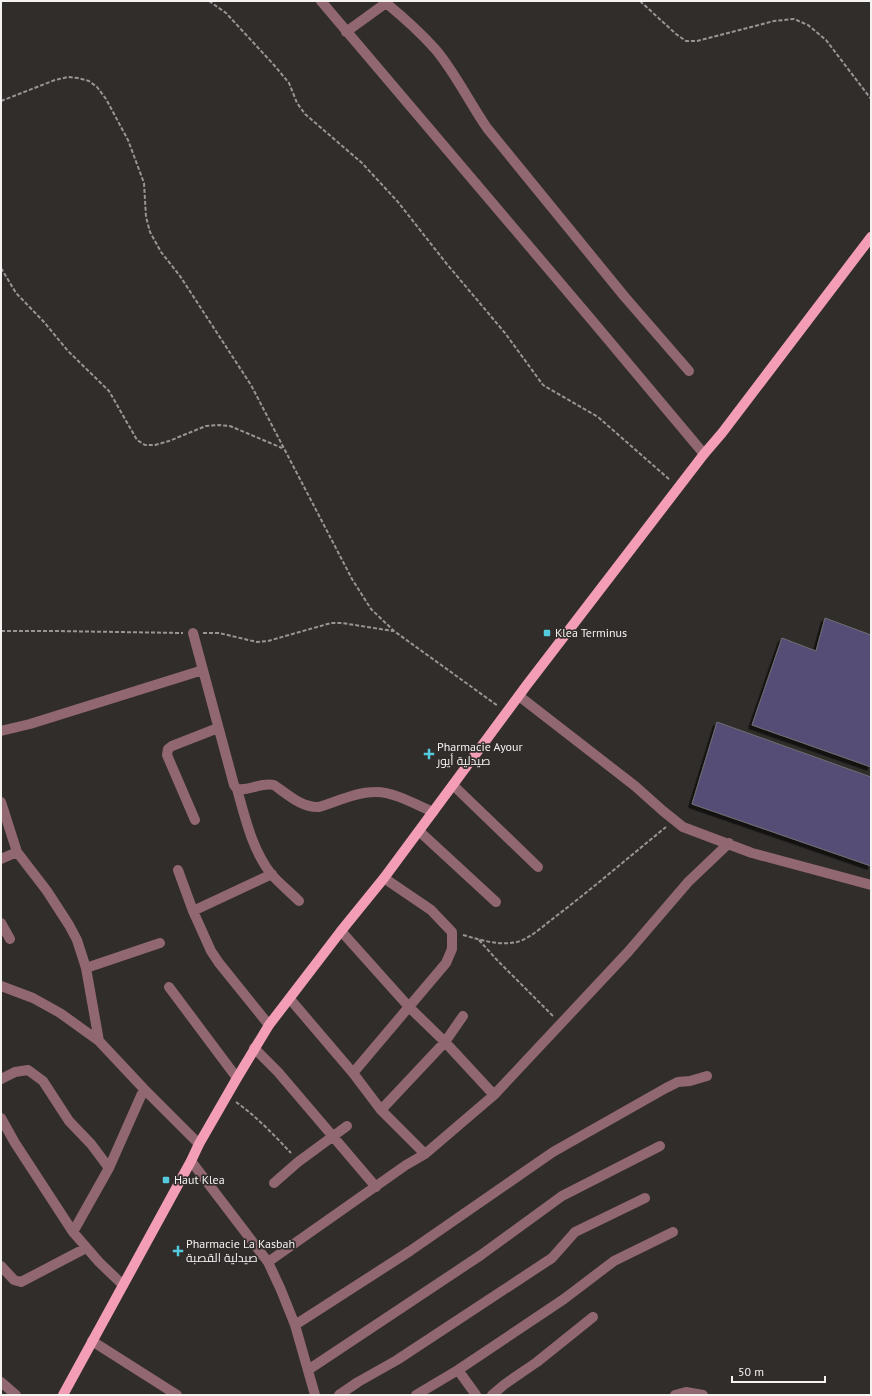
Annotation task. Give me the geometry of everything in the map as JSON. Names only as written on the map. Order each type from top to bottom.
[{"type":"main road","points":[[63,1395],[199,1144],[254,1048],[269,1025],[341,931],[384,878],[519,696],[871,238]]},
{"type":"street","points":[[321,1],[704,454]]},
{"type":"street","points":[[346,32],[387,2],[405,18],[436,49],[468,96],[487,128],[624,296],[689,371]]},
{"type":"street","points":[[193,633],[234,785],[237,789],[244,814],[258,852],[272,874],[299,901]]},
{"type":"street","points":[[1,731],[30,724],[203,670]]},
{"type":"street","points":[[519,696],[635,786],[684,827],[752,853],[871,885]]},
{"type":"street","points":[[195,820],[167,755],[168,749],[172,746],[218,728]]},
{"type":"street","points":[[237,789],[244,790],[269,784],[274,785],[304,805],[312,808],[318,808],[363,793],[376,791],[394,796],[433,812]]},
{"type":"street","points":[[453,784],[538,867]]},
{"type":"street","points":[[1,802],[17,852],[47,891],[70,925],[77,940],[86,968],[99,1041]]},
{"type":"street","points":[[419,831],[496,902]]},
{"type":"street","points":[[268,1262],[406,1165],[425,1154],[494,1095],[628,952],[689,881],[728,844]]},
{"type":"street","points":[[1,859],[17,852]]},
{"type":"street","points":[[178,870],[193,911],[208,945],[219,963],[269,1025]]},
{"type":"street","points":[[193,911],[272,874]]},
{"type":"street","points":[[353,1073],[446,963],[452,949],[452,932],[431,910],[384,878]]},
{"type":"street","points":[[1,923],[10,939]]},
{"type":"street","points":[[341,931],[409,1007],[445,1042],[494,1095]]},
{"type":"street","points":[[86,968],[160,943]]},
{"type":"street","points":[[1,986],[33,998],[60,1013],[99,1041],[199,1144]]},
{"type":"street","points":[[169,987],[237,1078]]},
{"type":"street","points":[[290,999],[353,1073],[381,1110],[425,1154]]},
{"type":"street","points":[[381,1110],[445,1042],[463,1016]]},
{"type":"street","points":[[254,1048],[278,1072],[376,1187]]},
{"type":"street","points":[[1,1078],[15,1072],[28,1070],[43,1081],[70,1121],[91,1144],[109,1168]]},
{"type":"street","points":[[295,1325],[410,1251],[553,1152],[678,1082],[690,1082],[707,1076]]},
{"type":"street","points":[[73,1232],[109,1168],[144,1089]]},
{"type":"street","points":[[1,1118],[15,1143],[73,1232],[99,1262],[123,1285]]},
{"type":"street","points":[[274,1183],[298,1162],[348,1126]]},
{"type":"street","points":[[308,1370],[481,1255],[562,1196],[660,1146]]},
{"type":"street","points":[[191,1161],[268,1262],[295,1325],[315,1395]]},
{"type":"street","points":[[339,1395],[396,1360],[552,1258],[575,1232],[645,1198]]},
{"type":"street","points":[[416,1395],[458,1370],[564,1299],[614,1261],[673,1232]]},
{"type":"street","points":[[1,1266],[14,1280],[21,1282],[86,1248]]},
{"type":"street","points":[[492,1395],[537,1362],[593,1317]]},
{"type":"street","points":[[92,1341],[177,1395]]},
{"type":"street","points":[[458,1370],[476,1395]]},
{"type":"street","points":[[1,1382],[16,1395]]},
{"type":"street","points":[[675,1395],[686,1392],[703,1395]]},
{"type":"path","points":[[209,1],[226,13],[274,65],[289,83],[297,103],[305,114],[362,163],[398,202],[446,263],[505,333],[543,385],[598,416],[679,487]]},
{"type":"path","points":[[640,1],[686,41],[697,41],[774,21],[794,19],[808,24],[826,40],[871,99]]},
{"type":"path","points":[[1,101],[68,76],[89,81],[97,87],[106,98],[114,112],[128,140],[140,170],[144,182],[146,217],[150,232],[161,252],[180,276],[250,385],[352,580],[371,609],[394,631],[507,712]]},
{"type":"path","points":[[1,268],[16,293],[44,322],[68,351],[109,391],[137,440],[146,444],[156,445],[206,426],[219,425],[230,426],[283,448]]},
{"type":"path","points":[[452,932],[491,943],[517,942],[528,938],[675,820]]},
{"type":"path","points":[[478,940],[561,1023]]},
{"type":"path","points":[[226,1096],[246,1109],[278,1139],[298,1162]]},
{"type":"building","points":[[825,618],[871,635],[871,767],[752,725],[782,638],[816,651]]},
{"type":"building","points":[[717,722],[871,777],[871,866],[692,804]]},
{"type":"place","name":"Klea Terminus","points":[[547,633]]},
{"type":"place","name":"Pharmacie Ayour صيدلية أيور","points":[[429,754]]},
{"type":"place","name":"Haut Klea","points":[[166,1180]]},
{"type":"place","name":"Pharmacie La Kasbah صيدلية القصبة","points":[[178,1251]]}]
